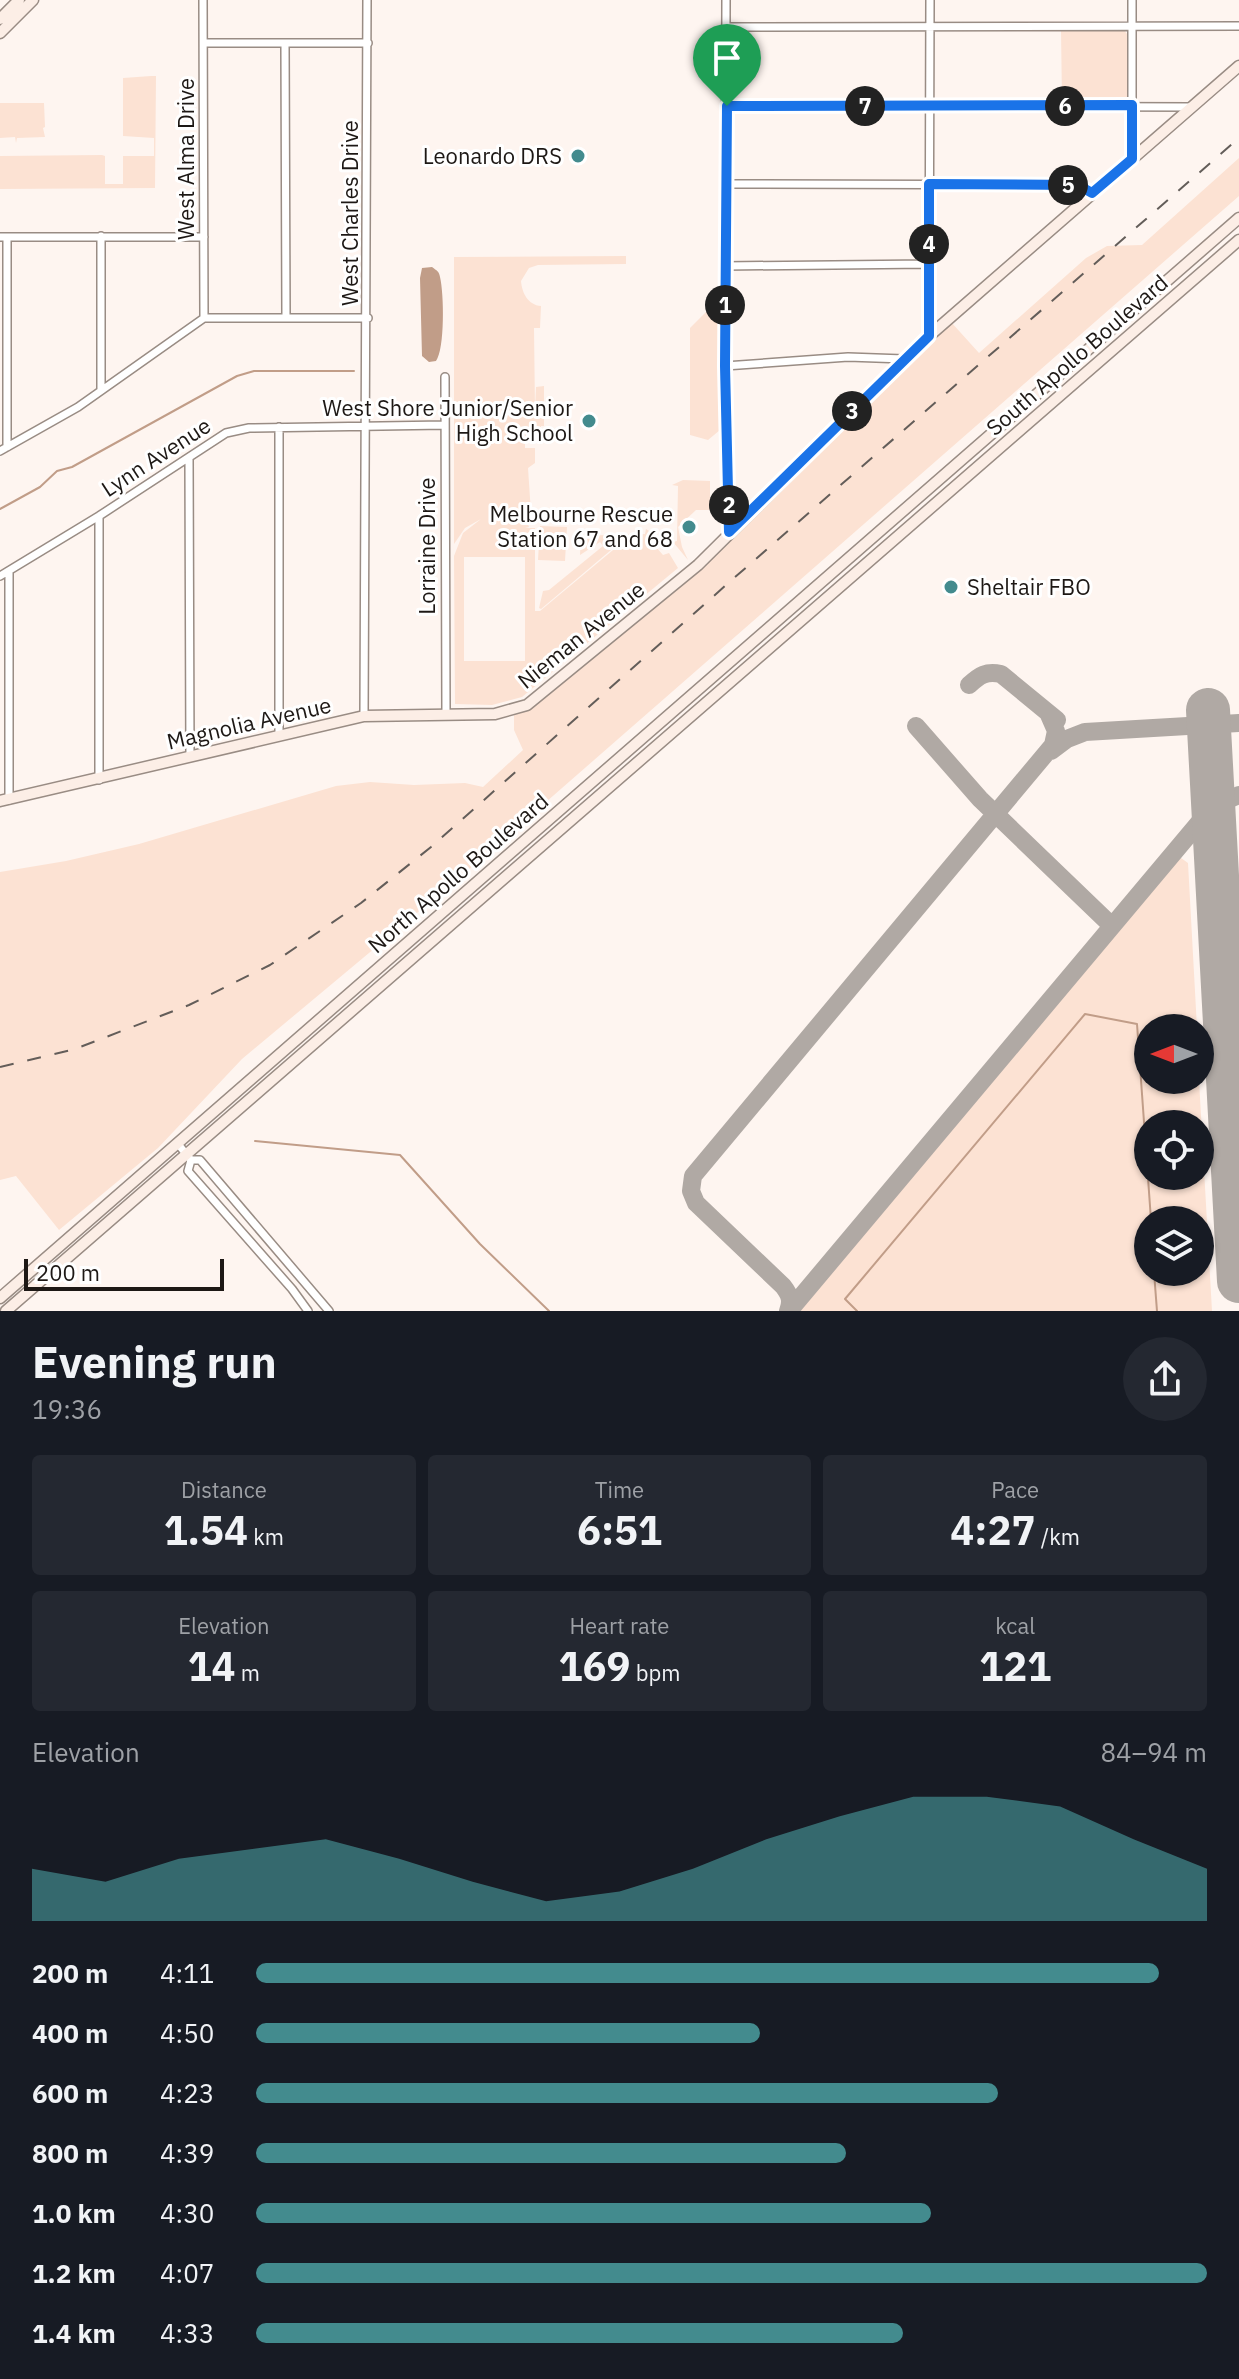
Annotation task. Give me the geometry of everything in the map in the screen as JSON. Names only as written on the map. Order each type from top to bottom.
[{"type":"street","points":[[0,19],[19,0]]},
{"type":"street","points":[[0,33],[33,0]]},
{"type":"street","name":"West Alma Drive","points":[[203,0],[204,318]]},
{"type":"street","name":"West Charles Drive","points":[[364,716],[367,0]]},
{"type":"street","points":[[726,0],[725,366],[729,532]]},
{"type":"street","points":[[929,336],[930,0]]},
{"type":"street","points":[[1132,0],[1132,159]]},
{"type":"street","points":[[726,27],[1239,26]]},
{"type":"street","points":[[204,43],[368,43]]},
{"type":"street","points":[[285,44],[286,317]]},
{"type":"street","name":"Nieman Avenue","points":[[511,712],[543,694],[698,565],[904,359],[1239,66]]},
{"type":"street","points":[[727,106],[1192,107]]},
{"type":"street","points":[[726,184],[1078,185],[1092,193]]},
{"type":"street","name":"South Apollo Boulevard","points":[[942,478],[1239,218]]},
{"type":"street","points":[[101,236],[101,390]]},
{"type":"street","points":[[204,237],[3,237],[4,449],[78,407],[204,318],[368,318]]},
{"type":"street","name":"South Apollo Boulevard","points":[[941,499],[1239,240]]},
{"type":"street","points":[[725,266],[929,264]]},
{"type":"street","points":[[725,366],[848,357],[904,359]]},
{"type":"street","name":"Lorraine Drive","points":[[445,377],[446,715]]},
{"type":"street","name":"Lynn Avenue","points":[[0,576],[226,433],[249,428],[445,425]]},
{"type":"street","points":[[279,427],[279,736]]},
{"type":"street","points":[[189,458],[190,757]]},
{"type":"street","name":"North Apollo Boulevard","points":[[6,1311],[942,478]]},
{"type":"street","name":"North Apollo Boulevard","points":[[0,1298],[185,1152],[941,499]]},
{"type":"street","points":[[99,516],[99,780]]},
{"type":"street","points":[[4,800],[9,571]]},
{"type":"street","name":"Magnolia Avenue","points":[[4,800],[364,716],[511,712]]},
{"type":"street","points":[[185,1152],[200,1160],[329,1311]]},
{"type":"street","points":[[185,1152],[188,1171],[308,1311]]},
{"type":"street","points":[[241,1231],[253,1220]]},
{"type":"shaded area","points":[[1061,30],[1124,30],[1127,34],[1127,97],[1123,102],[1062,102]]},
{"type":"shaded area","points":[[156,76],[155,188],[0,189],[0,156],[102,155],[105,156],[105,184],[123,184],[123,156],[154,156],[154,138],[123,136],[123,78]]},
{"type":"shaded area","points":[[0,103],[44,103],[45,137],[17,138],[16,143],[15,137],[0,138]]},
{"type":"shaded area","points":[[1239,158],[1239,196],[466,872],[242,1059],[158,1148],[59,1230],[16,1176],[0,1180],[0,872],[139,844],[336,786],[370,782],[414,785],[465,783],[483,787],[523,750],[514,730],[514,715],[546,696],[700,567],[906,362],[951,322],[979,353],[1086,258],[1107,246],[1142,245]]},
{"type":"shaded area","points":[[626,256],[626,264],[538,265],[529,268],[521,281],[526,298],[541,306],[540,328],[534,328],[535,410],[536,387],[544,386],[544,426],[541,426],[541,439],[525,442],[525,448],[535,448],[535,463],[528,468],[531,517],[526,519],[529,527],[525,528],[535,528],[535,611],[540,611],[631,535],[645,534],[646,529],[652,533],[648,538],[663,555],[669,553],[678,568],[522,697],[492,705],[455,704],[454,556],[463,533],[481,519],[465,528],[454,544],[454,257]],"holes":[[[464,557],[525,557],[525,661],[464,661]]]},
{"type":"shaded area","points":[[432,267],[440,277],[443,320],[439,355],[436,361],[429,362],[422,356],[420,278],[422,268]]},
{"type":"shaded area","points":[[706,312],[720,314],[720,430],[708,440],[690,435],[690,328]]},
{"type":"shaded area","points":[[683,480],[710,481],[710,510],[696,510],[678,527],[688,560],[673,542],[677,541],[678,486],[672,485]]},
{"type":"shaded area","points":[[540,526],[567,527],[565,561],[538,560]]},
{"type":"shaded area","points":[[630,534],[539,608],[543,591],[549,590],[603,546],[600,542],[580,555],[581,536]]},
{"type":"shaded area","points":[[1181,858],[1188,863],[1196,1014],[1134,1014],[1134,1094],[1200,1094],[1201,1110],[1134,1110],[1134,1190],[1205,1190],[1206,1206],[1134,1206],[1134,1286],[1211,1286],[1212,1311],[800,1311],[1174,863]]},
{"type":"waterway","points":[[0,509],[40,487],[57,471],[72,467],[237,376],[254,371],[354,371]]},
{"type":"waterway","points":[[857,1311],[845,1299],[1085,1014],[1137,1024],[1150,1206]]},
{"type":"waterway","points":[[255,1141],[400,1155],[480,1244],[549,1311]]},
{"type":"waterway","points":[[1155,1286],[1157,1311]]},
{"type":"taxiway","points":[[969,685],[984,675],[1001,674],[1057,720]]},
{"type":"taxiway","points":[[788,1311],[790,1298],[783,1286],[696,1203],[691,1191],[693,1176],[1053,745],[1056,731],[1049,715]]},
{"type":"taxiway","points":[[1051,751],[1067,739],[1085,732],[1239,723]]},
{"type":"taxiway","points":[[916,726],[980,799],[1112,926]]},
{"type":"taxiway","points":[[789,1311],[1213,806],[1239,795]]},
{"type":"runway","points":[[1208,710],[1239,1281]]},
{"type":"railway","points":[[0,1067],[75,1049],[189,1005],[270,965],[361,903],[431,847],[1239,138]]},
{"type":"place","name":"Leonardo DRS","points":[[578,156]]},
{"type":"place","name":"West Shore Junior/Senior High School","points":[[589,421]]},
{"type":"place","name":"Melbourne Rescue Station 67 and 68","points":[[689,527]]},
{"type":"place","name":"Sheltair FBO","points":[[951,587]]},
{"type":"route","points":[[1132,105],[1132,159],[1092,193],[1078,185],[929,184],[929,336],[729,532],[725,366],[727,106],[1132,105]]}]
